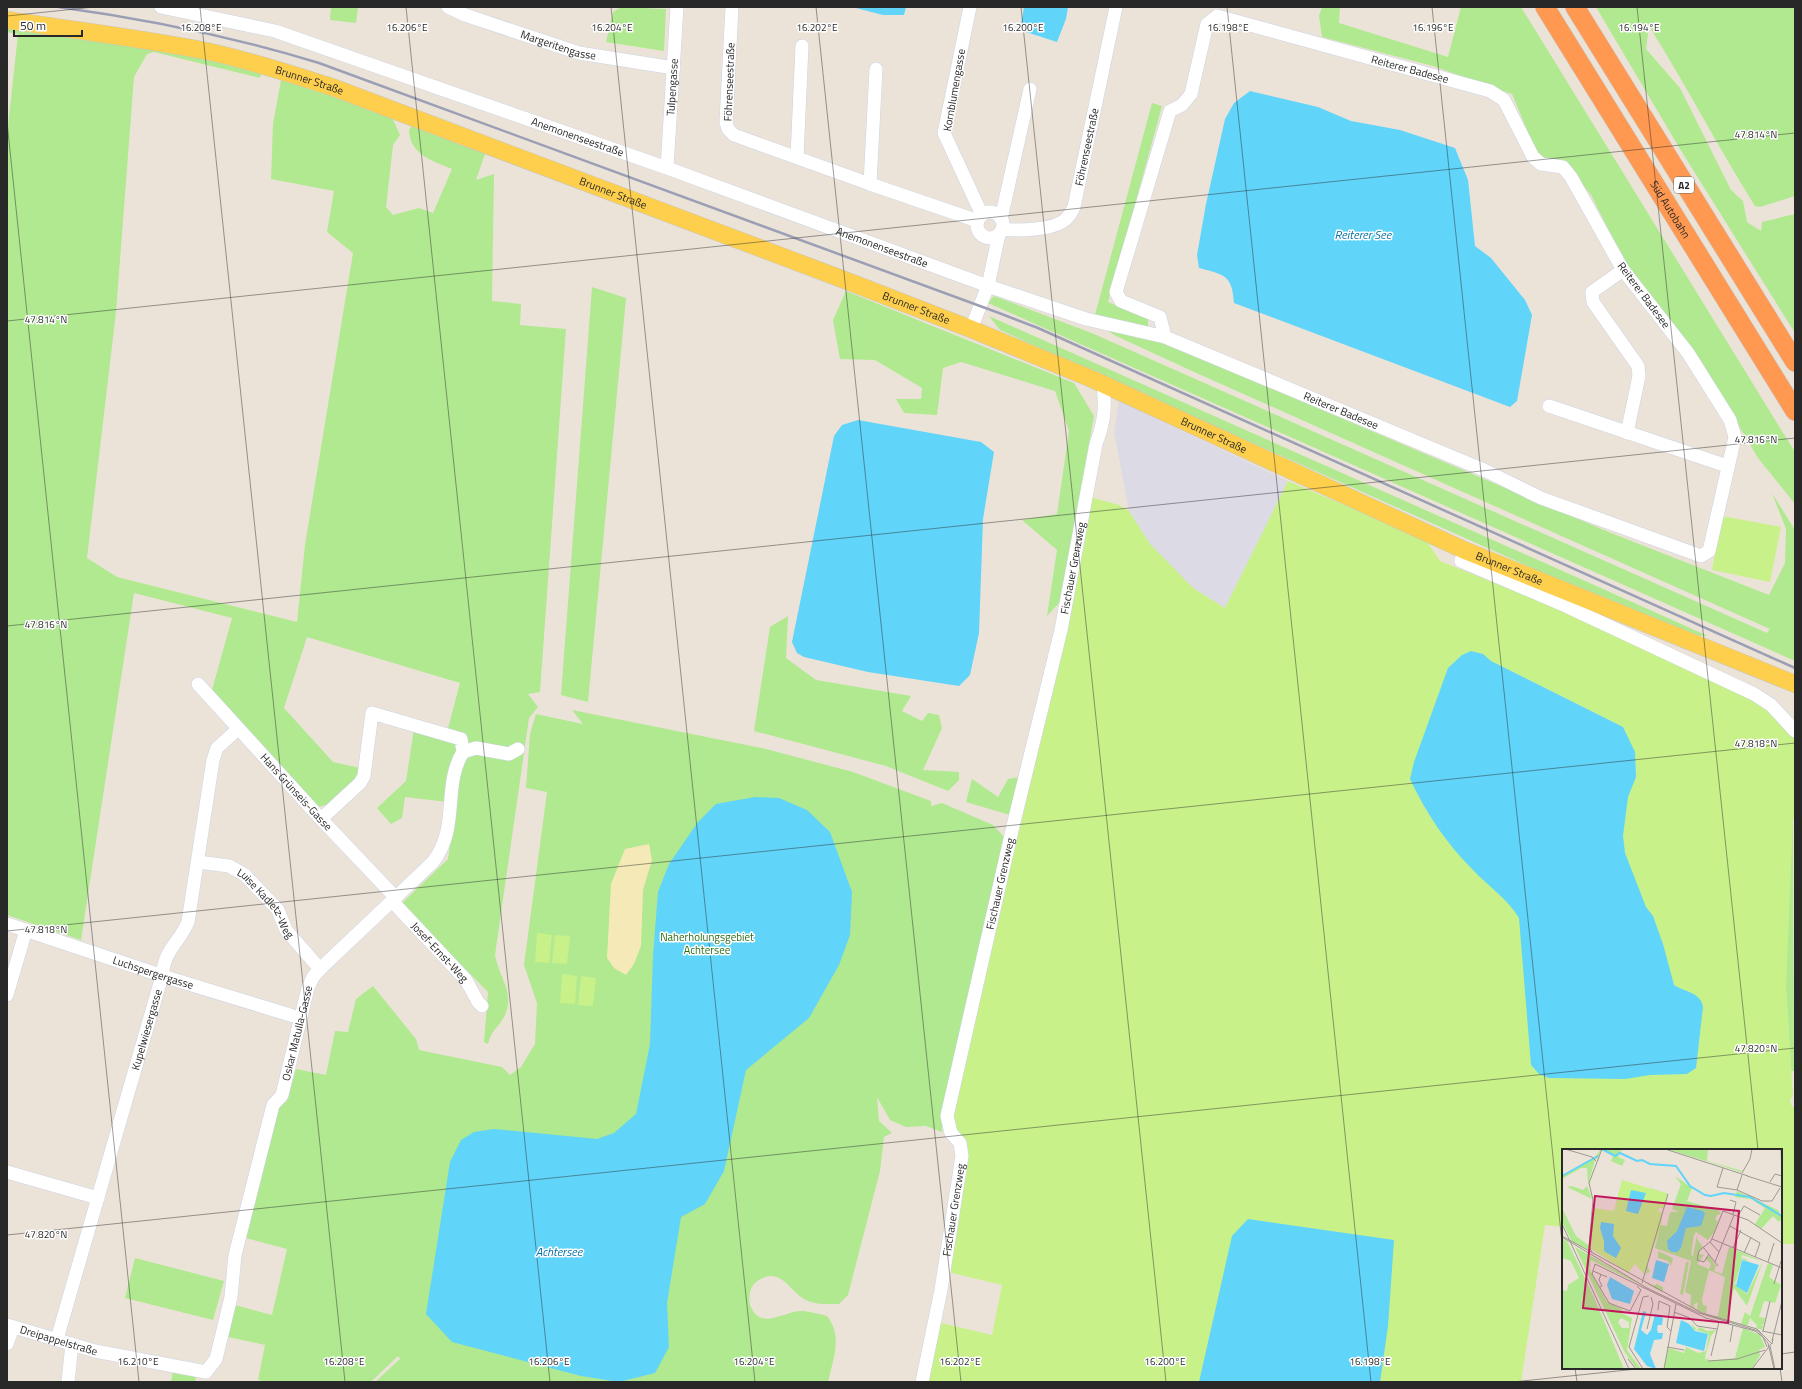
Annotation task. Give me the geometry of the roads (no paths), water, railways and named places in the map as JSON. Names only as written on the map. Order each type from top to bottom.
[{"type":"highway","name":"Süd Autobahn","points":[[1545,7],[1795,411]]},
{"type":"highway","name":"A2","points":[[1575,7],[1795,362]]},
{"type":"main road","name":"Brunner Straße","points":[[7,20],[140,39],[207,52],[268,67],[325,84],[971,329],[1103,385],[1464,550],[1795,684]]},
{"type":"street","name":"Anemonenseestraße","points":[[161,7],[276,31],[667,168],[988,286]]},
{"type":"street","name":"Margeritengasse","points":[[448,7],[465,15],[579,53],[674,68]]},
{"type":"street","name":"Tulpengasse","points":[[667,168],[677,7]]},
{"type":"street","name":"Föhrenseestraße","points":[[732,7],[726,122],[728,129],[734,135],[870,184],[980,218]]},
{"type":"street","name":"Kornblumengasse","points":[[970,7],[944,133],[980,218]]},
{"type":"street","name":"Föhrenseestraße","points":[[1001,227],[1013,231],[1054,226],[1063,222],[1070,215],[1074,207],[1116,7]]},
{"type":"street","name":"Reiterer Badesee","points":[[988,286],[1086,319],[1165,337],[1484,470],[1541,498],[1701,556],[1709,551],[1727,466],[1735,437],[1730,420],[1688,353],[1623,270],[1571,177],[1563,167],[1541,164],[1533,157],[1504,100],[1490,91],[1217,16],[1206,24],[1191,94],[1182,105],[1170,111],[1116,292],[1121,301],[1160,317],[1165,337]]},
{"type":"street","points":[[797,157],[802,46]]},
{"type":"street","points":[[870,184],[876,68]]},
{"type":"street","points":[[971,329],[988,286],[992,261],[1001,227],[1030,89]]},
{"type":"street","points":[[992,261],[982,235],[978,229],[980,218],[990,212],[995,213],[1001,227]]},
{"type":"street","points":[[982,235],[993,237],[1001,227]]},
{"type":"street","points":[[1623,270],[1592,292],[1593,302],[1638,366],[1639,376],[1627,433]]},
{"type":"street","name":"Fischauer Grenzweg","points":[[922,1382],[941,1290],[962,1156],[960,1143],[952,1133],[947,1116],[1011,834],[1061,630],[1096,444],[1103,426],[1105,401],[1103,385]]},
{"type":"street","points":[[1549,406],[1727,466]]},
{"type":"street","points":[[1464,550],[1461,561],[1566,606],[1754,694],[1771,705],[1795,731]]},
{"type":"street","name":"Hans Grünseis-Gasse","points":[[198,684],[238,730],[394,900]]},
{"type":"street","points":[[320,819],[360,783],[364,776],[372,713],[461,739],[463,752],[476,748],[508,754],[518,749]]},
{"type":"street","name":"Kupelwiesergasse","points":[[57,1339],[162,976],[163,963],[168,951],[183,934],[188,922],[213,760],[217,748],[238,730]]},
{"type":"street","name":"Oskar Matulla-Gasse","points":[[206,1372],[216,1359],[231,1296],[236,1248],[273,1106],[282,1095],[308,988],[320,969],[394,900],[433,862],[441,852],[447,836],[455,764],[463,752]]},
{"type":"street","name":"Luise Kadletz-Weg","points":[[198,862],[229,866],[245,875],[278,910],[286,930],[320,969]]},
{"type":"street","name":"Josef-Ernst-Weg","points":[[394,900],[466,980],[478,1002],[482,1006]]},
{"type":"street","name":"Luchspergergasse","points":[[7,924],[162,976],[300,1018]]},
{"type":"street","points":[[7,995],[26,930]]},
{"type":"street","points":[[7,1172],[98,1198]]},
{"type":"street","points":[[7,1344],[10,1326]]},
{"type":"street","name":"Dreipappelstraße","points":[[10,1326],[95,1351],[206,1372]]},
{"type":"street","points":[[68,1382],[72,1344]]},
{"type":"water","points":[[852,7],[906,7],[904,15],[883,15]]},
{"type":"water","points":[[1024,7],[1068,7],[1066,19],[1057,42],[1020,30]]},
{"type":"water","name":"Reiterer See","points":[[1250,91],[1318,107],[1351,121],[1400,130],[1455,148],[1468,180],[1475,246],[1491,258],[1525,300],[1532,315],[1517,401],[1510,407],[1234,303],[1231,286],[1225,277],[1215,272],[1199,268],[1197,255],[1206,204],[1225,119],[1234,103]]},
{"type":"water","points":[[858,420],[981,442],[994,452],[983,519],[979,633],[970,675],[959,686],[868,672],[804,657],[797,653],[792,642],[834,436],[842,425]]},
{"type":"water","points":[[1471,651],[1483,654],[1491,661],[1623,727],[1635,752],[1636,777],[1628,797],[1623,836],[1625,853],[1646,907],[1653,916],[1663,944],[1674,985],[1696,995],[1702,1002],[1703,1007],[1696,1068],[1687,1074],[1650,1075],[1625,1079],[1549,1078],[1539,1074],[1531,1065],[1519,918],[1504,899],[1463,860],[1445,838],[1430,816],[1410,779],[1414,762],[1448,668],[1462,655]]},
{"type":"water","name":"Achtersee","points":[[755,797],[779,798],[807,810],[830,832],[852,892],[850,935],[839,965],[809,1018],[746,1070],[724,1171],[705,1204],[681,1217],[667,1303],[669,1347],[655,1373],[619,1382],[581,1376],[452,1342],[426,1314],[450,1162],[461,1140],[474,1132],[494,1129],[597,1139],[614,1133],[636,1114],[650,1044],[653,955],[658,892],[669,864],[698,822],[716,804]]},
{"type":"water","points":[[1248,1219],[1394,1240],[1388,1326],[1380,1382],[1199,1382],[1232,1236]]},
{"type":"railway","points":[[58,7],[124,17],[223,37],[319,63],[999,313],[1038,328],[1795,668]]},
{"type":"park label","name":"Naherholungsgebiet Achtersee","points":[[707,943]]}]
